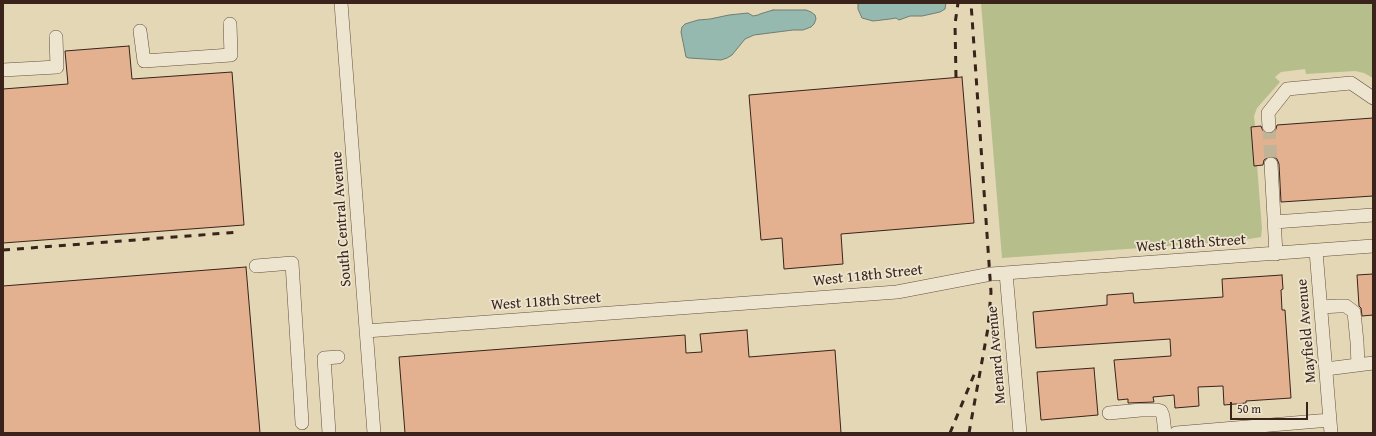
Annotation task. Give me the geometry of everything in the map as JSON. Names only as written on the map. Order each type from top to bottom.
[{"type":"street","name":"South Central Avenue","points":[[341,3],[374,433]]},
{"type":"street","points":[[140,31],[144,61],[223,56],[231,55],[230,24]]},
{"type":"street","points":[[3,70],[57,68],[56,37]]},
{"type":"street","points":[[1269,126],[1268,113],[1287,89],[1352,83],[1373,98]]},
{"type":"street","points":[[1271,164],[1276,254]]},
{"type":"street","points":[[1274,222],[1373,215]]},
{"type":"street","name":"West 118th Street","points":[[366,330],[897,292],[991,274],[1373,246]]},
{"type":"street","name":"Mayfield Avenue","points":[[1316,251],[1330,427]]},
{"type":"street","points":[[256,266],[292,263],[302,423]]},
{"type":"street","name":"Menard Avenue","points":[[1006,273],[1020,433]]},
{"type":"street","points":[[1321,308],[1346,306],[1354,312],[1358,365]]},
{"type":"street","points":[[329,428],[324,358],[338,357]]},
{"type":"street","points":[[1326,369],[1373,363]]},
{"type":"street","points":[[1109,413],[1157,410],[1161,412],[1163,416],[1165,433]]},
{"type":"street","points":[[1176,433],[1330,427]]},
{"type":"green space","points":[[981,3],[1373,3],[1373,78],[1364,73],[1355,71],[1306,74],[1305,69],[1281,72],[1275,77],[1280,82],[1257,108],[1254,116],[1255,126],[1251,127],[1257,165],[1262,229],[1261,237],[1237,241],[1002,258]]},
{"type":"water","points":[[858,3],[946,3],[945,9],[940,12],[922,16],[910,16],[899,20],[896,18],[873,21],[862,18],[858,9]]},
{"type":"water","points":[[773,10],[806,10],[815,15],[816,19],[811,27],[803,30],[754,35],[745,39],[732,55],[721,60],[686,57],[681,32],[682,27],[685,24],[698,20],[729,15],[748,13],[753,16]]},
{"type":"building","points":[[129,46],[132,79],[232,72],[244,225],[3,243],[3,89],[68,84],[65,51]]},
{"type":"building","points":[[962,77],[974,223],[841,234],[843,264],[784,269],[782,238],[761,240],[749,95]]},
{"type":"building","points":[[1373,118],[1373,196],[1281,202],[1279,164],[1277,159],[1270,156],[1264,160],[1263,165],[1254,166],[1251,127],[1261,126],[1263,131],[1269,134],[1274,132],[1277,125]]},
{"type":"building","points":[[246,267],[260,433],[3,433],[3,286]]},
{"type":"building","points":[[1373,274],[1373,315],[1362,316],[1361,308],[1359,306],[1357,275]]},
{"type":"building","points":[[1282,275],[1282,310],[1285,310],[1291,398],[1246,401],[1246,403],[1224,405],[1223,386],[1198,387],[1199,406],[1175,408],[1174,395],[1153,397],[1154,402],[1128,403],[1128,399],[1118,400],[1114,360],[1171,356],[1170,339],[1036,348],[1033,312],[1107,305],[1107,295],[1133,293],[1134,303],[1223,297],[1222,279]]},
{"type":"building","points":[[747,330],[749,357],[835,350],[841,433],[405,433],[399,357],[685,335],[686,353],[702,352],[700,334]]},
{"type":"building","points":[[1094,368],[1098,415],[1041,420],[1037,372]]},
{"type":"tunnel","points":[[1269,126],[1271,164]]},
{"type":"railway","points":[[956,77],[955,24],[958,3]]},
{"type":"railway","points":[[969,433],[988,328],[991,292],[971,3]]},
{"type":"railway","points":[[3,250],[240,232]]},
{"type":"railway","points":[[950,433],[976,370]]}]
